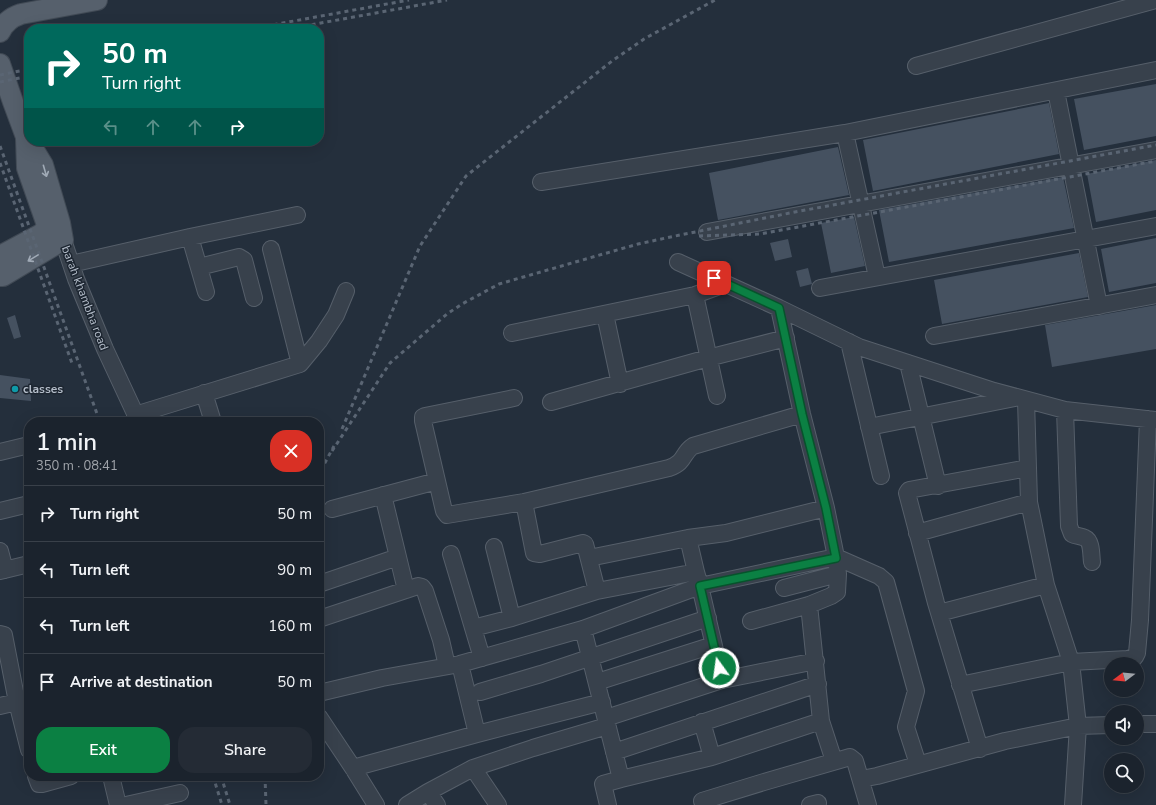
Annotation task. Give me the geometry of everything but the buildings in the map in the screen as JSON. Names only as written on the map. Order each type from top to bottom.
[{"type":"main road","points":[[0,32],[12,17],[21,14],[97,0]]},
{"type":"main road","points":[[0,64],[12,102],[24,132]]},
{"type":"main road","points":[[0,256],[45,230],[47,225],[27,168],[26,146]]},
{"type":"main road","points":[[31,146],[43,165],[60,223],[62,240]]},
{"type":"main road","name":"barah khambha road","points":[[0,276],[3,276],[62,240]]},
{"type":"street","points":[[916,66],[1156,0]]},
{"type":"street","points":[[541,182],[845,133],[1156,70]]},
{"type":"street","points":[[1056,91],[1100,306]]},
{"type":"street","points":[[845,133],[877,277]]},
{"type":"street","points":[[707,232],[1156,150]]},
{"type":"street","points":[[71,264],[297,215]]},
{"type":"street","points":[[820,288],[1156,226]]},
{"type":"street","points":[[190,237],[206,292]]},
{"type":"street","name":"barah khambha road","points":[[62,240],[76,279],[105,349],[137,417]]},
{"type":"street","points":[[271,249],[300,364]]},
{"type":"street","points":[[199,267],[241,257],[244,260],[254,298]]},
{"type":"street","points":[[678,262],[779,308],[859,347],[994,391],[1065,410],[1152,420],[1150,504],[1136,656],[1128,659],[1071,662],[960,685]]},
{"type":"street","points":[[512,333],[695,295],[725,284]]},
{"type":"street","points":[[140,417],[204,394],[300,364],[319,341],[336,315],[346,291]]},
{"type":"street","points":[[695,295],[717,396]]},
{"type":"street","points":[[934,336],[1156,295]]},
{"type":"street","points":[[751,621],[809,605],[836,594],[838,590],[836,558],[826,508],[802,414],[779,308]]},
{"type":"street","points":[[605,314],[620,384]]},
{"type":"street","points":[[551,402],[786,338]]},
{"type":"street","points":[[849,342],[881,476]]},
{"type":"street","points":[[908,363],[938,486]]},
{"type":"street","points":[[204,394],[211,417]]},
{"type":"street","points":[[514,398],[423,417],[446,515],[524,502],[669,468],[679,463],[693,446],[802,414]]},
{"type":"street","points":[[869,427],[1022,399]]},
{"type":"street","points":[[1022,399],[1028,468],[1029,502],[1046,585],[1071,662],[1078,726],[1073,805]]},
{"type":"street","points":[[1065,410],[1069,526],[1072,534],[1088,540],[1090,544],[1092,562]]},
{"type":"street","points":[[0,452],[24,446]]},
{"type":"street","points":[[980,748],[939,613],[907,493],[910,490],[1028,468]]},
{"type":"street","points":[[332,509],[437,481]]},
{"type":"street","points":[[383,495],[406,590]]},
{"type":"street","points":[[524,502],[534,553],[540,554],[583,543],[586,546],[596,586]]},
{"type":"street","points":[[917,533],[1029,502]]},
{"type":"street","points":[[0,511],[24,505]]},
{"type":"street","points":[[589,558],[688,538],[726,533],[826,508]]},
{"type":"street","points":[[688,538],[722,680]]},
{"type":"street","points":[[494,547],[512,618]]},
{"type":"street","points":[[0,551],[2,571],[24,565]]},
{"type":"street","points":[[451,554],[482,658]]},
{"type":"street","points":[[324,582],[398,556]]},
{"type":"street","points":[[596,586],[698,579],[836,558],[879,576],[886,582],[916,691],[906,727],[918,764]]},
{"type":"street","points":[[784,588],[838,574]]},
{"type":"street","points":[[473,628],[512,618],[620,576]]},
{"type":"street","points":[[324,692],[382,678],[454,665],[583,629],[698,579]]},
{"type":"street","points":[[939,613],[1046,585]]},
{"type":"street","points":[[324,617],[418,586],[424,588],[441,640],[454,665],[477,734]]},
{"type":"street","points":[[809,605],[816,661],[821,721],[834,761]]},
{"type":"street","points":[[480,692],[542,674],[708,618]]},
{"type":"street","points":[[583,629],[621,780]]},
{"type":"street","points":[[0,634],[4,635],[24,730]]},
{"type":"street","points":[[597,682],[713,645]]},
{"type":"street","points":[[407,805],[432,798],[473,768],[722,680],[816,661]]},
{"type":"street","points":[[614,752],[818,684]]},
{"type":"street","points":[[0,706],[17,702]]},
{"type":"street","points":[[353,768],[602,702]]},
{"type":"street","points":[[608,805],[603,784],[712,757],[821,721]]},
{"type":"street","points":[[702,722],[712,757]]},
{"type":"street","points":[[324,724],[376,805]]},
{"type":"street","points":[[1144,724],[1156,724]]},
{"type":"street","points":[[861,779],[1005,741],[1078,726],[1104,725]]},
{"type":"street","points":[[702,801],[850,757],[854,758],[868,805]]},
{"type":"street","points":[[473,768],[498,805]]},
{"type":"street","points":[[38,781],[39,784],[42,784],[53,781]]},
{"type":"street","points":[[112,781],[118,805]]},
{"type":"street","points":[[126,805],[180,793]]},
{"type":"railway","points":[[277,24],[409,0]]},
{"type":"railway","points":[[315,24],[447,0]]},
{"type":"railway","points":[[342,429],[420,246],[466,176],[612,61],[644,39],[715,0]]},
{"type":"railway","points":[[0,75],[24,70]]},
{"type":"railway","points":[[0,82],[24,77]]},
{"type":"railway","points":[[332,451],[390,363],[447,314],[499,284],[638,244],[680,235],[795,212],[1156,145]]},
{"type":"railway","points":[[0,146],[98,417]]},
{"type":"railway","points":[[699,236],[760,234],[1156,161]]},
{"type":"railway","points":[[0,163],[73,366]]},
{"type":"railway","points":[[324,464],[334,446]]},
{"type":"railway","points":[[215,781],[222,805]]},
{"type":"railway","points":[[223,781],[230,805]]},
{"type":"railway","points":[[265,781],[266,805]]},
{"type":"place","name":"classes","points":[[15,389]]},
{"type":"route","points":[[714,278],[779,308],[802,414],[826,508],[836,558],[700,586],[719,668]]}]
